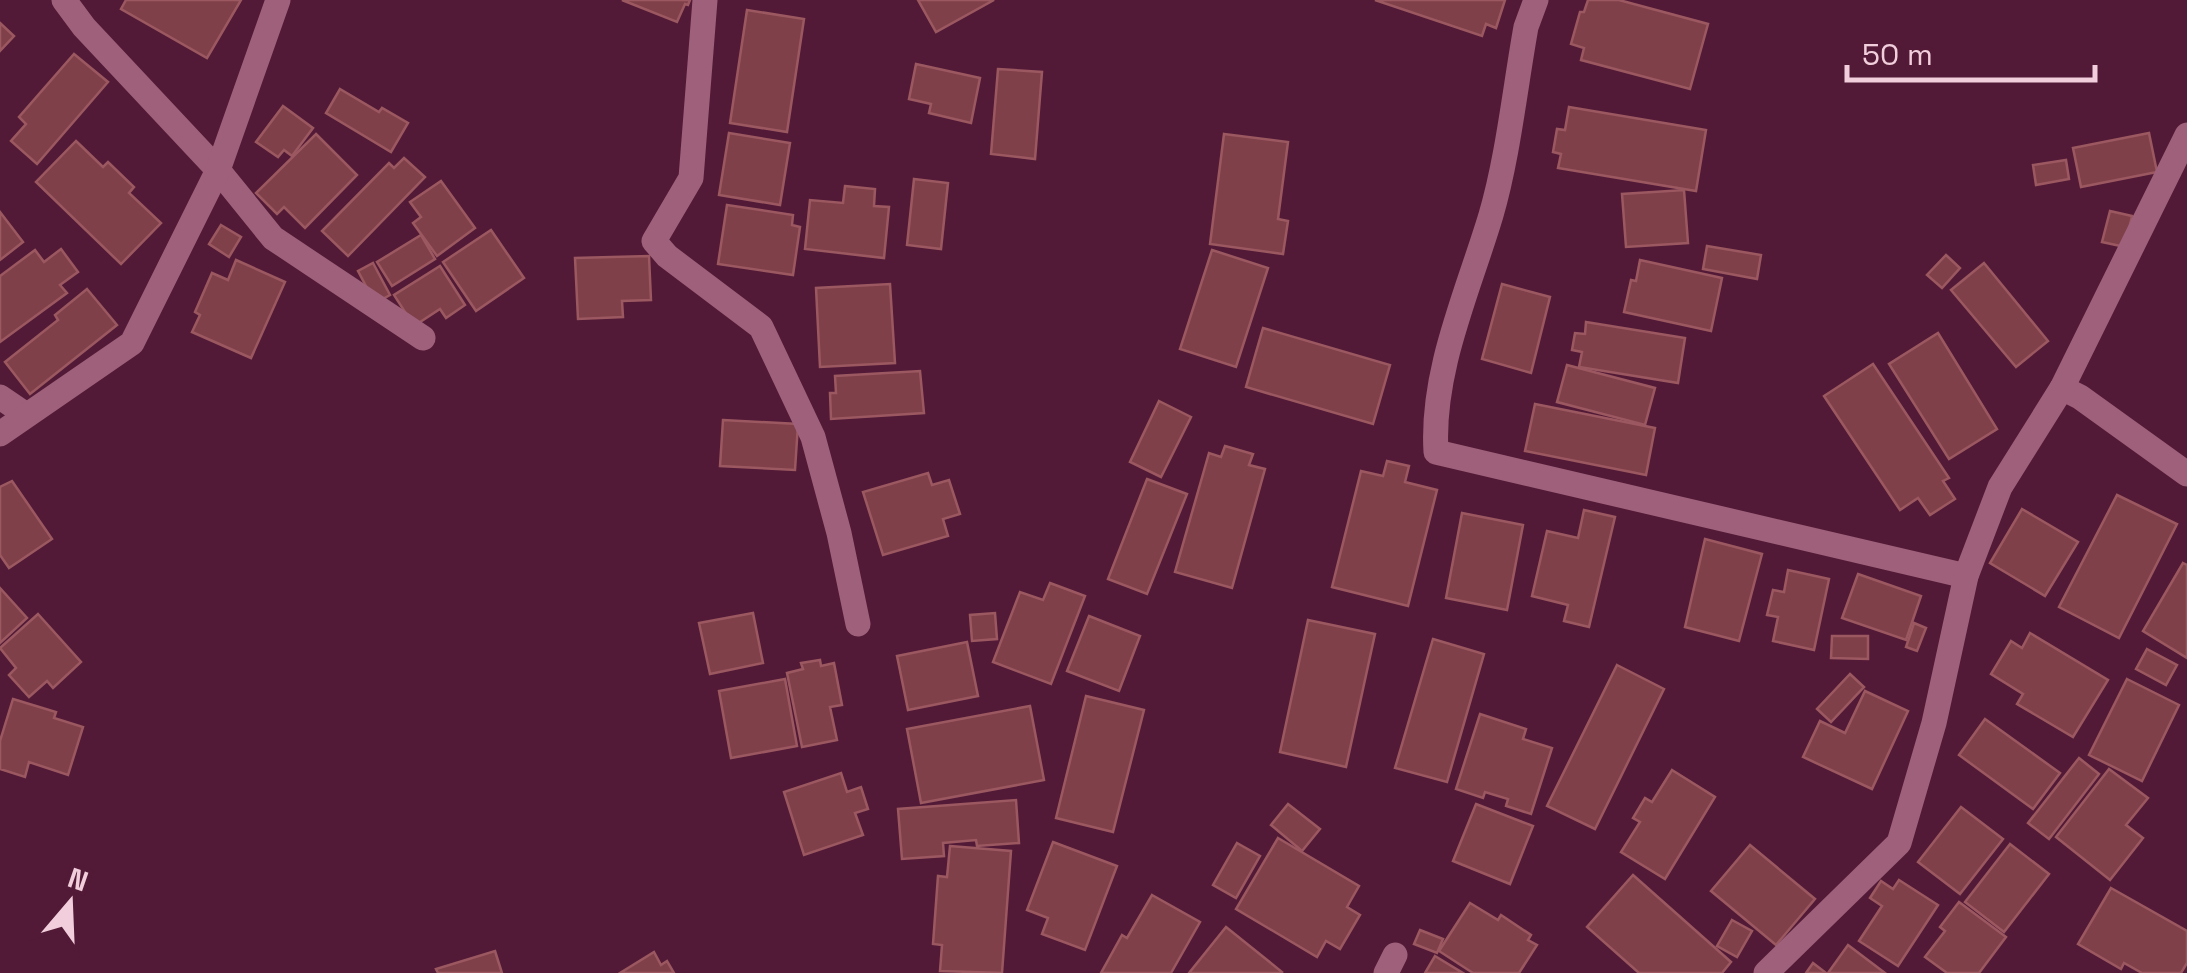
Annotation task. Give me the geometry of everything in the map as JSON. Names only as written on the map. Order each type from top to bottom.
[{"type":"street","points":[[64,0],[84,27],[218,170],[273,238],[423,338]]},
{"type":"street","points":[[0,434],[132,343],[218,170],[278,0]]},
{"type":"street","points":[[705,0],[690,178],[654,241],[667,256],[761,326],[812,437],[839,532],[858,624]]},
{"type":"street","points":[[1536,0],[1526,28],[1492,211],[1456,324],[1438,400],[1434,419],[1436,452],[1966,576]]},
{"type":"street","points":[[1766,973],[1898,844],[1934,724],[1966,576],[2000,488],[2062,388],[2187,135]]},
{"type":"street","points":[[2062,388],[2187,474]]},
{"type":"street","points":[[0,396],[25,414]]},
{"type":"building","points":[[126,0],[241,0],[207,58],[121,9]]},
{"type":"building","points":[[622,0],[690,0],[677,22]]},
{"type":"building","points":[[918,0],[994,0],[936,32]]},
{"type":"building","points":[[1375,0],[1505,0],[1496,28],[1486,24],[1482,36]]},
{"type":"building","points":[[1588,0],[1619,0],[1708,24],[1690,89],[1581,60],[1584,48],[1571,44],[1580,12],[1584,12]]},
{"type":"building","points":[[747,10],[804,19],[787,132],[730,123]]},
{"type":"building","points":[[0,23],[14,36],[0,51]]},
{"type":"building","points":[[74,54],[108,82],[37,164],[11,141],[26,124],[19,117]]},
{"type":"building","points":[[916,64],[980,78],[971,123],[929,113],[931,104],[909,99]]},
{"type":"building","points":[[998,69],[1042,72],[1035,159],[991,154]]},
{"type":"building","points":[[340,89],[379,112],[382,108],[408,123],[391,152],[326,113]]},
{"type":"building","points":[[283,106],[313,128],[292,156],[284,150],[278,157],[256,142]]},
{"type":"building","points":[[1569,107],[1706,130],[1696,191],[1558,168],[1561,154],[1553,152],[1557,129],[1565,130]]},
{"type":"building","points":[[729,133],[790,143],[780,205],[719,195]]},
{"type":"building","points":[[2149,133],[2157,172],[2081,187],[2073,148]]},
{"type":"building","points":[[316,134],[357,175],[305,228],[284,207],[277,214],[256,193]]},
{"type":"building","points":[[1224,134],[1288,142],[1278,219],[1288,221],[1283,254],[1210,244]]},
{"type":"building","points":[[76,141],[103,167],[108,162],[134,187],[129,193],[161,223],[121,264],[36,182]]},
{"type":"building","points":[[404,158],[425,177],[348,256],[322,231],[389,163],[394,168]]},
{"type":"building","points":[[2066,160],[2069,179],[2036,185],[2033,165]]},
{"type":"building","points":[[914,179],[948,183],[941,249],[907,245]]},
{"type":"building","points":[[441,181],[475,228],[437,256],[413,223],[421,217],[410,202]]},
{"type":"building","points":[[845,186],[875,189],[874,206],[889,207],[884,258],[805,249],[810,200],[843,203]]},
{"type":"building","points":[[1684,190],[1688,243],[1626,247],[1622,194]]},
{"type":"building","points":[[727,205],[793,215],[792,225],[800,227],[793,275],[718,264]]},
{"type":"building","points":[[2110,211],[2132,216],[2125,247],[2102,242]]},
{"type":"building","points":[[0,212],[23,242],[0,260]]},
{"type":"building","points":[[221,225],[241,237],[229,257],[209,244]]},
{"type":"building","points":[[491,230],[524,278],[476,311],[443,262]]},
{"type":"building","points":[[421,235],[435,259],[392,286],[377,262]]},
{"type":"building","points":[[1707,246],[1761,255],[1757,279],[1703,269]]},
{"type":"building","points":[[61,249],[78,272],[60,285],[67,293],[0,342],[0,276],[35,250],[44,262]]},
{"type":"building","points":[[1212,250],[1268,268],[1236,367],[1180,349]]},
{"type":"building","points":[[1946,255],[1960,268],[1942,288],[1927,275]]},
{"type":"building","points":[[649,256],[651,300],[622,301],[623,317],[578,319],[575,258]]},
{"type":"building","points":[[236,260],[285,282],[251,358],[192,332],[200,315],[195,312],[212,273],[228,280]]},
{"type":"building","points":[[1640,260],[1722,278],[1711,331],[1624,312]]},
{"type":"building","points":[[373,263],[390,295],[375,303],[358,271]]},
{"type":"building","points":[[1984,263],[2048,341],[2016,367],[1951,290]]},
{"type":"building","points":[[440,266],[465,305],[446,318],[440,309],[414,326],[394,295]]},
{"type":"building","points":[[890,284],[895,363],[820,367],[816,288]]},
{"type":"building","points":[[1502,284],[1550,297],[1531,373],[1482,359]]},
{"type":"building","points":[[87,289],[117,325],[30,394],[5,362],[58,320],[55,315]]},
{"type":"building","points":[[1586,322],[1685,338],[1678,383],[1579,367],[1582,352],[1572,350],[1575,333],[1585,334]]},
{"type":"building","points":[[1263,328],[1390,365],[1373,424],[1246,387]]},
{"type":"building","points":[[1938,333],[1997,429],[1949,459],[1889,364]]},
{"type":"building","points":[[1873,364],[1949,478],[1943,481],[1955,499],[1930,515],[1918,498],[1900,510],[1824,396]]},
{"type":"building","points":[[1567,365],[1655,388],[1645,425],[1557,402]]},
{"type":"building","points":[[920,371],[924,413],[831,419],[830,393],[836,393],[835,376]]},
{"type":"building","points":[[1159,401],[1191,417],[1161,477],[1130,462]]},
{"type":"building","points":[[1535,404],[1655,428],[1646,475],[1525,451]]},
{"type":"building","points":[[723,420],[798,424],[795,470],[720,466]]},
{"type":"building","points":[[1225,446],[1253,454],[1249,465],[1265,469],[1232,588],[1175,572],[1209,453],[1221,457]]},
{"type":"building","points":[[1387,461],[1409,466],[1405,482],[1437,490],[1408,606],[1332,587],[1361,471],[1383,476]]},
{"type":"building","points":[[928,473],[932,485],[949,480],[960,514],[943,519],[948,536],[883,555],[863,492]]},
{"type":"building","points":[[1147,479],[1187,494],[1147,594],[1108,579]]},
{"type":"building","points":[[12,481],[52,539],[9,568],[0,555],[0,487]]},
{"type":"building","points":[[2117,495],[2177,524],[2119,638],[2059,607]]},
{"type":"building","points":[[2022,509],[2078,542],[2045,596],[1990,563]]},
{"type":"building","points":[[1584,510],[1615,517],[1589,627],[1564,621],[1568,605],[1532,596],[1547,531],[1578,538]]},
{"type":"building","points":[[1462,513],[1523,525],[1507,610],[1446,598]]},
{"type":"building","points":[[1705,539],[1762,554],[1739,641],[1685,627]]},
{"type":"building","points":[[2183,563],[2187,565],[2187,658],[2143,631]]},
{"type":"building","points":[[1788,570],[1829,579],[1814,650],[1773,641],[1778,617],[1767,615],[1773,590],[1784,592]]},
{"type":"building","points":[[1858,574],[1921,596],[1906,640],[1842,618]]},
{"type":"building","points":[[1050,583],[1085,596],[1051,684],[993,662],[1020,592],[1043,600]]},
{"type":"building","points":[[0,588],[27,618],[0,643]]},
{"type":"building","points":[[753,613],[763,663],[710,674],[699,623]]},
{"type":"building","points":[[995,613],[997,639],[972,641],[970,615]]},
{"type":"building","points":[[38,614],[81,662],[53,688],[47,681],[29,697],[9,675],[16,668],[0,648]]},
{"type":"building","points":[[1089,616],[1140,636],[1119,691],[1067,671]]},
{"type":"building","points":[[1308,620],[1375,634],[1346,767],[1280,752]]},
{"type":"building","points":[[1914,623],[1926,628],[1917,651],[1906,647]]},
{"type":"building","points":[[2030,633],[2108,680],[2073,737],[2017,704],[2023,694],[1991,674],[2011,641],[2022,648]]},
{"type":"building","points":[[1832,636],[1868,636],[1868,659],[1831,658]]},
{"type":"building","points":[[1433,639],[1484,654],[1447,782],[1395,768]]},
{"type":"building","points":[[967,642],[978,696],[908,710],[897,656]]},
{"type":"building","points":[[2147,649],[2177,665],[2166,685],[2136,669]]},
{"type":"building","points":[[820,660],[821,666],[834,663],[842,705],[830,707],[837,740],[802,747],[787,673],[803,669],[801,663]]},
{"type":"building","points":[[1617,665],[1664,689],[1595,829],[1547,806]]},
{"type":"building","points":[[1850,674],[1864,687],[1831,722],[1817,709]]},
{"type":"building","points":[[785,679],[797,746],[731,758],[719,691]]},
{"type":"building","points":[[2127,679],[2179,705],[2142,781],[2089,755]]},
{"type":"building","points":[[1865,691],[1908,711],[1872,789],[1803,757],[1820,721],[1845,733]]},
{"type":"building","points":[[1086,696],[1144,710],[1113,832],[1056,818]]},
{"type":"building","points":[[13,699],[56,712],[54,718],[83,727],[68,775],[29,762],[25,777],[0,769],[0,741]]},
{"type":"building","points":[[1030,706],[1044,780],[921,803],[907,729]]},
{"type":"building","points":[[1480,714],[1526,729],[1523,739],[1552,748],[1531,814],[1506,806],[1508,799],[1485,792],[1483,798],[1456,789]]},
{"type":"building","points":[[1985,719],[2060,773],[2033,809],[1959,755]]},
{"type":"building","points":[[2079,758],[2099,774],[2049,839],[2028,823]]},
{"type":"building","points":[[2109,769],[2148,798],[2126,825],[2143,838],[2110,880],[2056,837]]},
{"type":"building","points":[[1672,770],[1715,797],[1665,879],[1621,852],[1640,822],[1633,818],[1645,798],[1652,802]]},
{"type":"building","points":[[841,773],[847,792],[861,787],[868,809],[855,813],[863,835],[804,855],[784,792]]},
{"type":"building","points":[[1016,800],[1019,843],[943,843],[944,856],[902,859],[898,809]]},
{"type":"building","points":[[1288,804],[1320,829],[1302,851],[1271,825]]},
{"type":"building","points":[[1476,804],[1533,826],[1510,884],[1453,861]]},
{"type":"building","points":[[1961,807],[2003,839],[1960,894],[1918,862]]},
{"type":"building","points":[[1278,838],[1359,886],[1347,907],[1360,915],[1340,949],[1326,941],[1317,957],[1236,909]]},
{"type":"building","points":[[1053,842],[1117,866],[1085,950],[1042,934],[1048,918],[1027,910]]},
{"type":"building","points":[[1237,843],[1260,856],[1236,898],[1213,885]]},
{"type":"building","points":[[2010,844],[2049,874],[2004,932],[1965,902]]},
{"type":"building","points":[[1750,845],[1815,899],[1776,945],[1711,891]]},
{"type":"building","points":[[950,846],[1011,851],[1002,973],[940,971],[942,945],[933,944],[938,876],[947,877]]},
{"type":"building","points":[[1633,875],[1731,962],[1722,973],[1639,973],[1587,927]]},
{"type":"building","points":[[1899,880],[1938,905],[1898,966],[1859,941],[1882,906],[1870,898],[1881,881],[1893,889]]},
{"type":"building","points":[[2111,888],[2187,931],[2187,963],[2181,973],[2142,973],[2124,963],[2121,969],[2078,944]]},
{"type":"building","points":[[1152,895],[1200,922],[1171,973],[1101,973],[1122,935],[1127,938]]},
{"type":"building","points":[[1959,902],[2006,937],[1979,973],[1947,973],[1925,957],[1945,931],[1940,927]]},
{"type":"building","points":[[1470,903],[1498,920],[1501,915],[1531,935],[1528,940],[1537,945],[1519,973],[1473,973],[1439,951]]},
{"type":"building","points":[[1732,920],[1752,931],[1737,957],[1717,946]]},
{"type":"building","points":[[1226,927],[1282,972],[1189,973]]},
{"type":"building","points":[[1420,930],[1443,939],[1437,953],[1414,944]]},
{"type":"building","points":[[1848,945],[1885,973],[1828,973]]},
{"type":"building","points":[[495,951],[502,973],[438,973],[436,969]]},
{"type":"building","points":[[654,952],[661,965],[667,961],[674,973],[620,973]]},
{"type":"building","points":[[1435,956],[1463,973],[1425,973]]},
{"type":"building","points":[[1813,963],[1826,973],[1806,973]]}]
